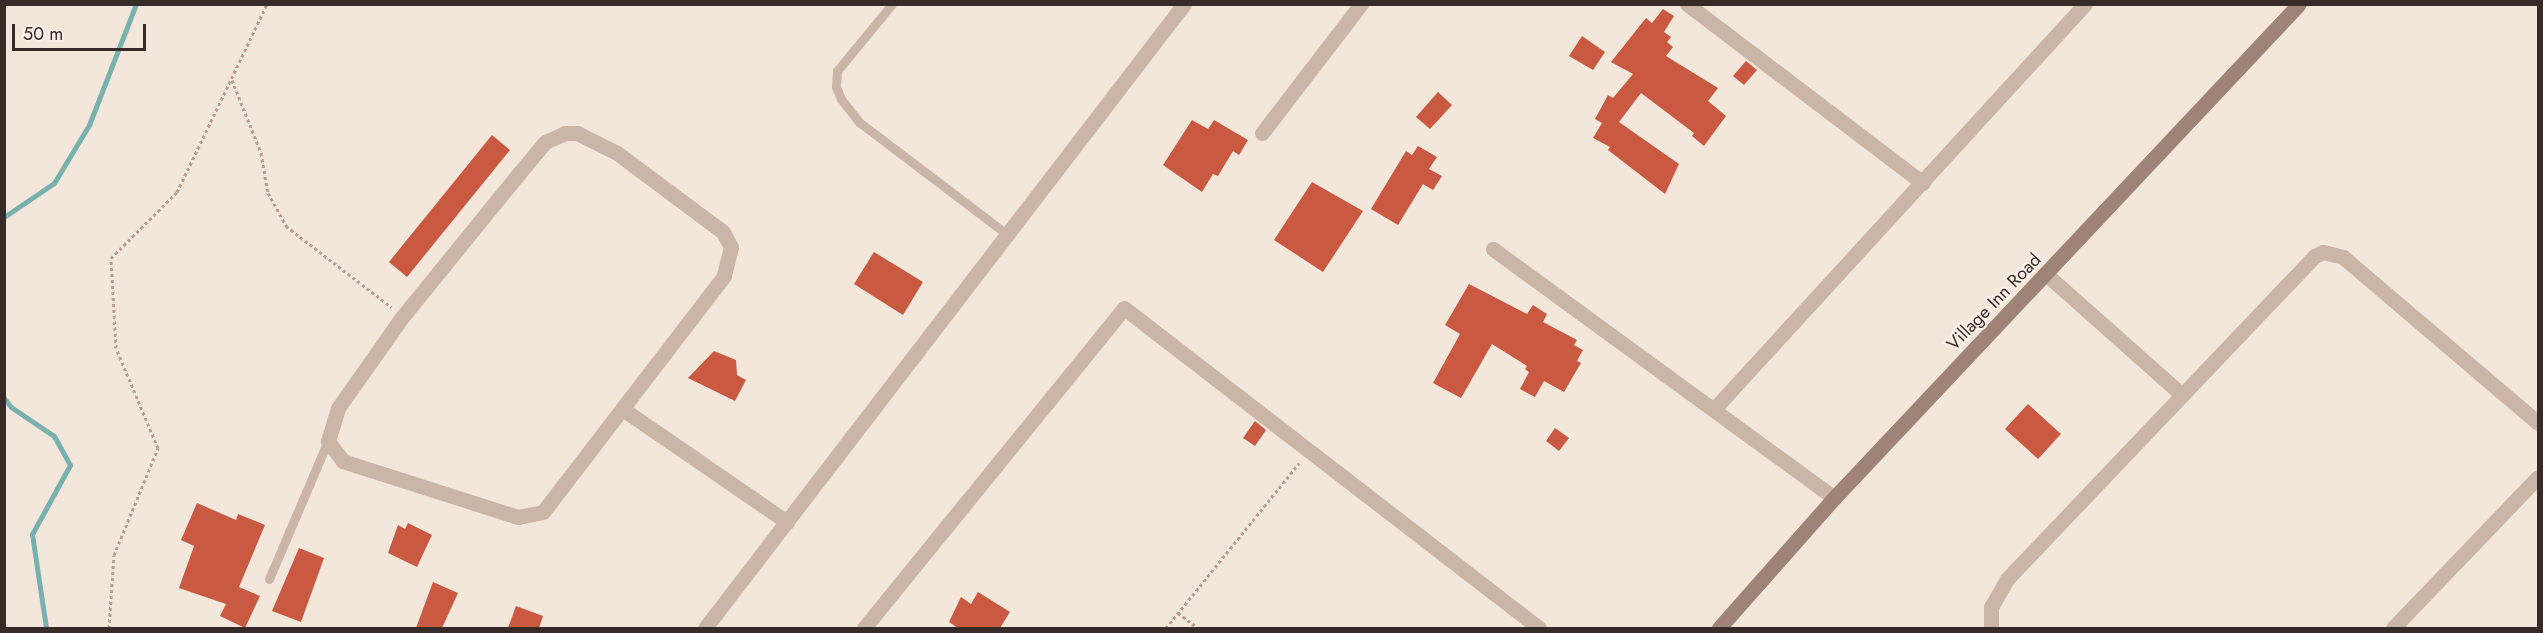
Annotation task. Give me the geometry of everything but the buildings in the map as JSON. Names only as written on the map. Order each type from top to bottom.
[{"type":"street","points":[[705,628],[1009,236],[1184,4]]},
{"type":"street","points":[[1262,134],[1361,4]]},
{"type":"street","points":[[1687,4],[1923,183]]},
{"type":"street","points":[[1714,409],[2085,4]]},
{"type":"street","name":"Village Inn Road","points":[[1719,628],[1834,498],[2299,4]]},
{"type":"street","points":[[565,133],[587,137],[617,153],[700,213],[723,232],[731,247],[724,276],[624,410],[552,506],[533,517],[518,517],[343,461],[328,441],[338,408],[403,316],[545,142],[565,133]]},
{"type":"street","points":[[1492,249],[1834,498]]},
{"type":"street","points":[[1991,628],[1991,607],[2007,579],[2315,256],[2323,252],[2343,257],[2538,423]]},
{"type":"street","points":[[2047,274],[2182,395]]},
{"type":"street","points":[[864,628],[1124,308],[1539,628]]},
{"type":"street","points":[[624,410],[787,522]]},
{"type":"street","points":[[2393,628],[2538,477]]},
{"type":"lane","points":[[892,4],[858,41],[837,71],[836,87],[841,99],[859,122],[1009,236]]},
{"type":"lane","points":[[269,579],[328,441]]},
{"type":"path","points":[[109,628],[114,555],[158,448],[116,348],[111,258],[177,192],[267,4]]},
{"type":"path","points":[[232,80],[261,153],[268,193],[286,226],[403,316]]},
{"type":"path","points":[[1166,628],[1310,450]]},
{"type":"path","points":[[1178,613],[1198,628]]},
{"type":"waterway","points":[[4,217],[54,183],[89,125],[136,4]]},
{"type":"waterway","points":[[4,398],[11,407],[54,436],[70,465],[32,534],[46,628]]}]
